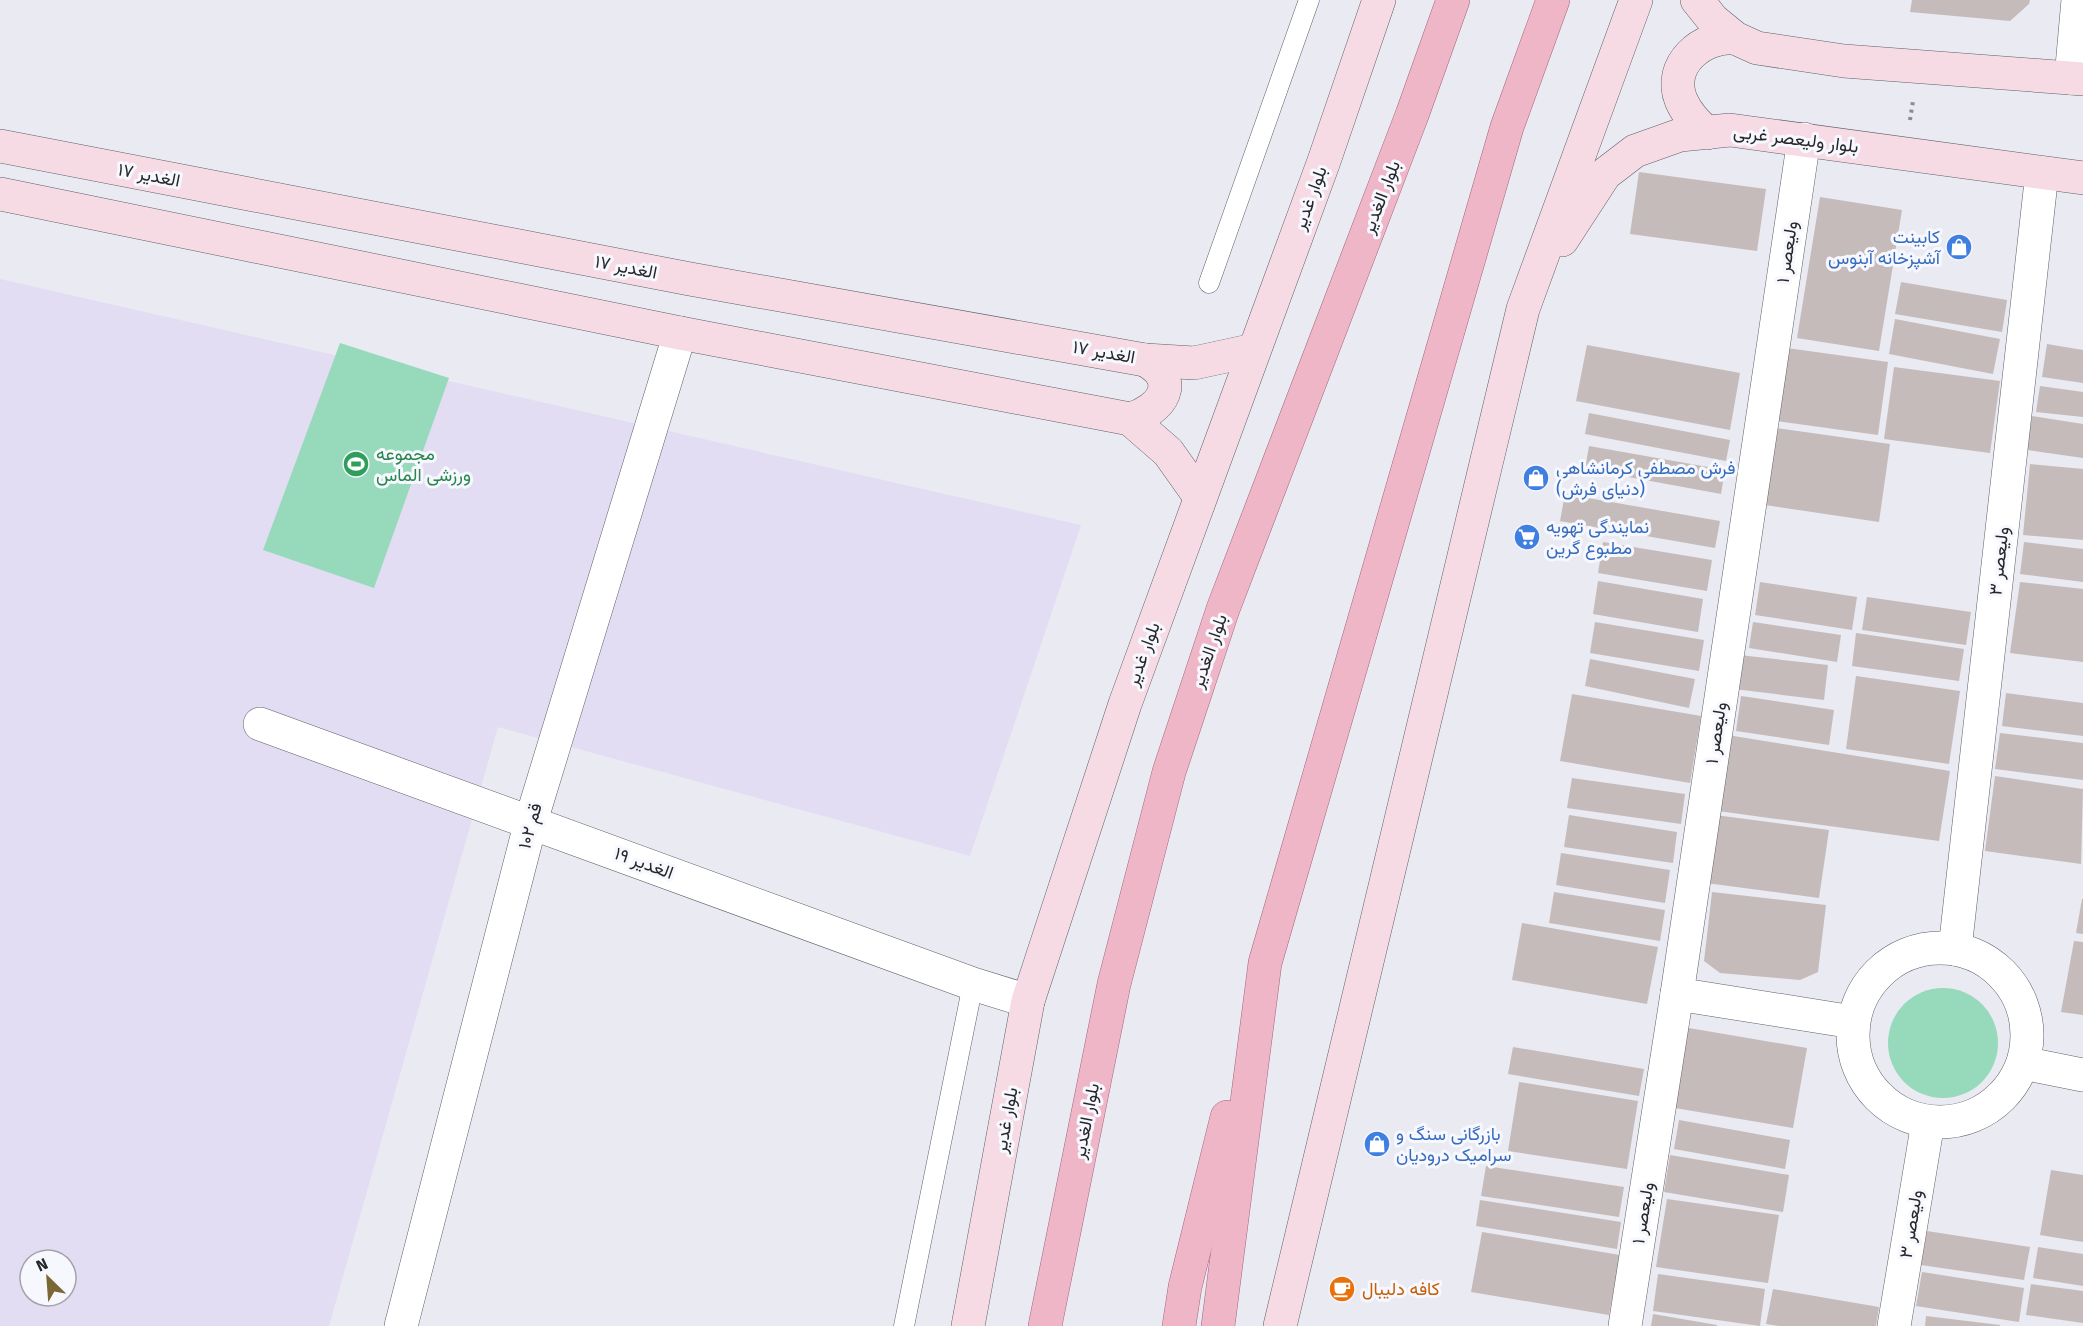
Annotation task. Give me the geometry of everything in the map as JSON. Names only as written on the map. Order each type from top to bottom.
[{"type":"main road","name":"بلوار غدیر","points":[[968,1326],[1028,1001],[1125,704],[1324,160],[1379,0]]},
{"type":"main road","name":"بلوار الغدیر","points":[[1045,1326],[1114,984],[1169,772],[1223,609],[1412,115],[1453,0]]},
{"type":"main road","points":[[1179,1326],[1185,1287],[1265,963],[1507,127],[1553,0]]},
{"type":"main road","points":[[1280,1326],[1523,309],[1636,0]]},
{"type":"main road","points":[[1698,0],[1713,20],[1735,38],[1757,48],[1844,60],[2077,79]]},
{"type":"main road","points":[[1707,133],[1689,116],[1680,98],[1678,72],[1690,55],[1705,44],[1723,37],[1735,38]]},
{"type":"main road","name":"بلوار ولیعصر غربی","points":[[1523,309],[1574,219],[1605,174],[1635,151],[1680,135],[1730,130],[2083,178]]},
{"type":"main road","name":"الغدیر ۱۷","points":[[0,147],[690,279],[1145,360],[1194,363],[1254,350]]},
{"type":"main road","points":[[0,194],[680,333],[1130,419],[1150,412],[1162,397],[1164,386],[1162,375],[1155,365],[1145,360]]},
{"type":"main road","points":[[1130,419],[1168,452],[1200,497]]},
{"type":"main road","points":[[1218,1326],[1265,963]]},
{"type":"street","points":[[2077,79],[2078,0]]},
{"type":"street","name":"ولیعصر ۱","points":[[1625,1326],[1677,994],[1803,139]]},
{"type":"street","name":"ولیعصر ۳","points":[[1955,949],[2042,172]]},
{"type":"street","name":"قم ۱۰۲","points":[[401,1326],[531,821],[680,333]]},
{"type":"street","name":"الغدیر ۱۹","points":[[260,724],[973,984],[1028,1001]]},
{"type":"street","points":[[1928,948],[1955,949],[1984,959],[2007,978],[2022,1004],[2028,1034],[2023,1063],[2008,1090],[1986,1110],[1958,1121],[1928,1122],[1901,1114],[1878,1098],[1867,1084],[1853,1050],[1853,1022],[1862,995],[1878,973],[1893,962],[1928,948]]},
{"type":"street","points":[[1677,994],[1853,1022]]},
{"type":"street","points":[[2023,1063],[2083,1076]]},
{"type":"street","name":"ولیعصر ۳","points":[[1894,1326],[1928,1122]]},
{"type":"lane","points":[[1209,283],[1309,0]]},
{"type":"lane","points":[[904,1326],[973,984]]},
{"type":"path","points":[[1906,153],[1917,66]]},
{"type":"shaded area","points":[[0,279],[1081,525],[970,856],[498,727],[329,1326],[0,1326]]},
{"type":"green space","name":"مجموعه ورزشی الماس","points":[[340,343],[449,378],[374,588],[263,550]]},
{"type":"green space","points":[[1943,988],[1964,993],[1982,1004],[1993,1022],[1998,1043],[1993,1064],[1982,1082],[1964,1093],[1943,1098],[1922,1093],[1904,1082],[1893,1064],[1888,1043],[1893,1022],[1904,1004],[1922,993]]},
{"type":"building","points":[[1912,0],[2030,0],[2029,4],[2010,21],[1910,12]]},
{"type":"building","points":[[1639,172],[1766,189],[1757,251],[1630,234]]},
{"type":"building","points":[[1820,197],[1902,210],[1879,351],[1797,338]]},
{"type":"building","points":[[1901,282],[2007,300],[2002,332],[1895,314]]},
{"type":"building","points":[[1895,319],[2000,339],[1993,374],[1889,354]]},
{"type":"building","points":[[2047,344],[2083,350],[2083,383],[2042,377]]},
{"type":"building","points":[[1587,345],[1740,373],[1730,430],[1576,401]]},
{"type":"building","points":[[1787,348],[1888,362],[1878,435],[1777,421]]},
{"type":"building","points":[[1894,367],[2000,381],[1990,453],[1884,439]]},
{"type":"building","points":[[2040,386],[2083,392],[2083,417],[2036,412]]},
{"type":"building","points":[[1589,413],[1730,440],[1726,461],[1585,434]]},
{"type":"building","points":[[2032,416],[2083,424],[2083,458],[2027,450]]},
{"type":"building","points":[[1777,428],[1890,444],[1879,522],[1765,505]]},
{"type":"building","points":[[1589,446],[1725,470],[1721,494],[1585,469]]},
{"type":"building","points":[[2030,464],[2083,469],[2083,540],[2023,535]]},
{"type":"building","points":[[1565,494],[1720,521],[1715,548],[1560,521]]},
{"type":"building","points":[[1603,542],[1712,560],[1707,591],[1598,573]]},
{"type":"building","points":[[2024,542],[2083,549],[2083,582],[2020,574]]},
{"type":"building","points":[[1598,581],[1703,599],[1698,632],[1593,614]]},
{"type":"building","points":[[1760,582],[1857,597],[1852,630],[1755,615]]},
{"type":"building","points":[[2020,582],[2083,589],[2083,662],[2010,653]]},
{"type":"building","points":[[1867,597],[1971,612],[1966,645],[1862,630]]},
{"type":"building","points":[[1595,622],[1704,640],[1699,671],[1590,653]]},
{"type":"building","points":[[1753,622],[1841,635],[1837,662],[1749,648]]},
{"type":"building","points":[[1856,633],[1964,649],[1959,681],[1852,666]]},
{"type":"building","points":[[1739,655],[1828,665],[1824,700],[1734,689]]},
{"type":"building","points":[[1590,659],[1695,679],[1689,708],[1585,686]]},
{"type":"building","points":[[1856,676],[1960,691],[1949,764],[1846,749]]},
{"type":"building","points":[[2006,693],[2083,703],[2083,736],[2002,726]]},
{"type":"building","points":[[1572,694],[1701,716],[1690,783],[1560,761]]},
{"type":"building","points":[[1741,696],[1834,710],[1829,745],[1736,731]]},
{"type":"building","points":[[2000,733],[2083,743],[2083,780],[1995,769]]},
{"type":"building","points":[[1721,734],[1950,771],[1939,841],[1711,810]]},
{"type":"building","points":[[1995,776],[2083,789],[2081,864],[1985,851]]},
{"type":"building","points":[[1572,778],[1685,794],[1681,824],[1567,808]]},
{"type":"building","points":[[1569,815],[1677,832],[1673,863],[1564,847]]},
{"type":"building","points":[[1715,815],[1829,830],[1819,898],[1706,883]]},
{"type":"building","points":[[1561,853],[1670,870],[1665,903],[1556,885]]},
{"type":"building","points":[[1554,892],[1665,910],[1660,941],[1549,923]]},
{"type":"building","points":[[1712,892],[1826,905],[1818,972],[1800,980],[1720,973],[1704,961]]},
{"type":"building","points":[[2083,899],[2083,934],[2076,933]]},
{"type":"building","points":[[1522,923],[1658,947],[1647,1004],[1512,980]]},
{"type":"building","points":[[2074,941],[2083,942],[2083,1015],[2061,1012]]},
{"type":"building","points":[[1683,1027],[1807,1048],[1793,1128],[1669,1107]]},
{"type":"building","points":[[1513,1047],[1644,1069],[1639,1096],[1508,1074]]},
{"type":"building","points":[[1519,1082],[1638,1101],[1627,1169],[1508,1151]]},
{"type":"building","points":[[1679,1120],[1790,1140],[1785,1169],[1674,1149]]},
{"type":"building","points":[[1670,1155],[1789,1175],[1783,1212],[1664,1192]]},
{"type":"building","points":[[1486,1166],[1624,1187],[1619,1217],[1481,1196]]},
{"type":"building","points":[[2051,1170],[2083,1175],[2083,1242],[2040,1235]]},
{"type":"building","points":[[1667,1199],[1779,1215],[1768,1283],[1656,1267]]},
{"type":"building","points":[[1480,1200],[1621,1222],[1617,1249],[1476,1226]]},
{"type":"building","points":[[1927,1231],[2030,1247],[2024,1280],[1921,1265]]},
{"type":"building","points":[[1482,1232],[1620,1255],[1609,1315],[1471,1292]]},
{"type":"building","points":[[2038,1247],[2083,1254],[2083,1286],[2033,1278]]},
{"type":"building","points":[[1922,1272],[2024,1288],[2019,1322],[1916,1306]]},
{"type":"building","points":[[1658,1274],[1765,1289],[1760,1326],[1653,1311]]},
{"type":"building","points":[[2031,1284],[2083,1291],[2083,1323],[2026,1315]]},
{"type":"building","points":[[1773,1289],[1879,1307],[1876,1326],[1766,1324]]},
{"type":"building","points":[[1653,1314],[1717,1325],[1717,1326],[1651,1326]]},
{"type":"building","points":[[1926,1316],[2000,1325],[2000,1326],[1925,1326]]},
{"type":"place","name":"کابینت آشپزخانه آبنوس","points":[[1959,247]]},
{"type":"place","name":"مجموعه ورزشی الماس","points":[[356,464]]},
{"type":"place","name":"فرش مصطفی کرمانشاهی (دنیای فرش)","points":[[1536,478]]},
{"type":"place","name":"نمایندگی تهویه مطبوع گرین","points":[[1527,537]]},
{"type":"place","name":"بازرگانی سنگ و سرامیک درودیان","points":[[1377,1144]]},
{"type":"place","name":"کافه دلیبال","points":[[1342,1289]]}]
